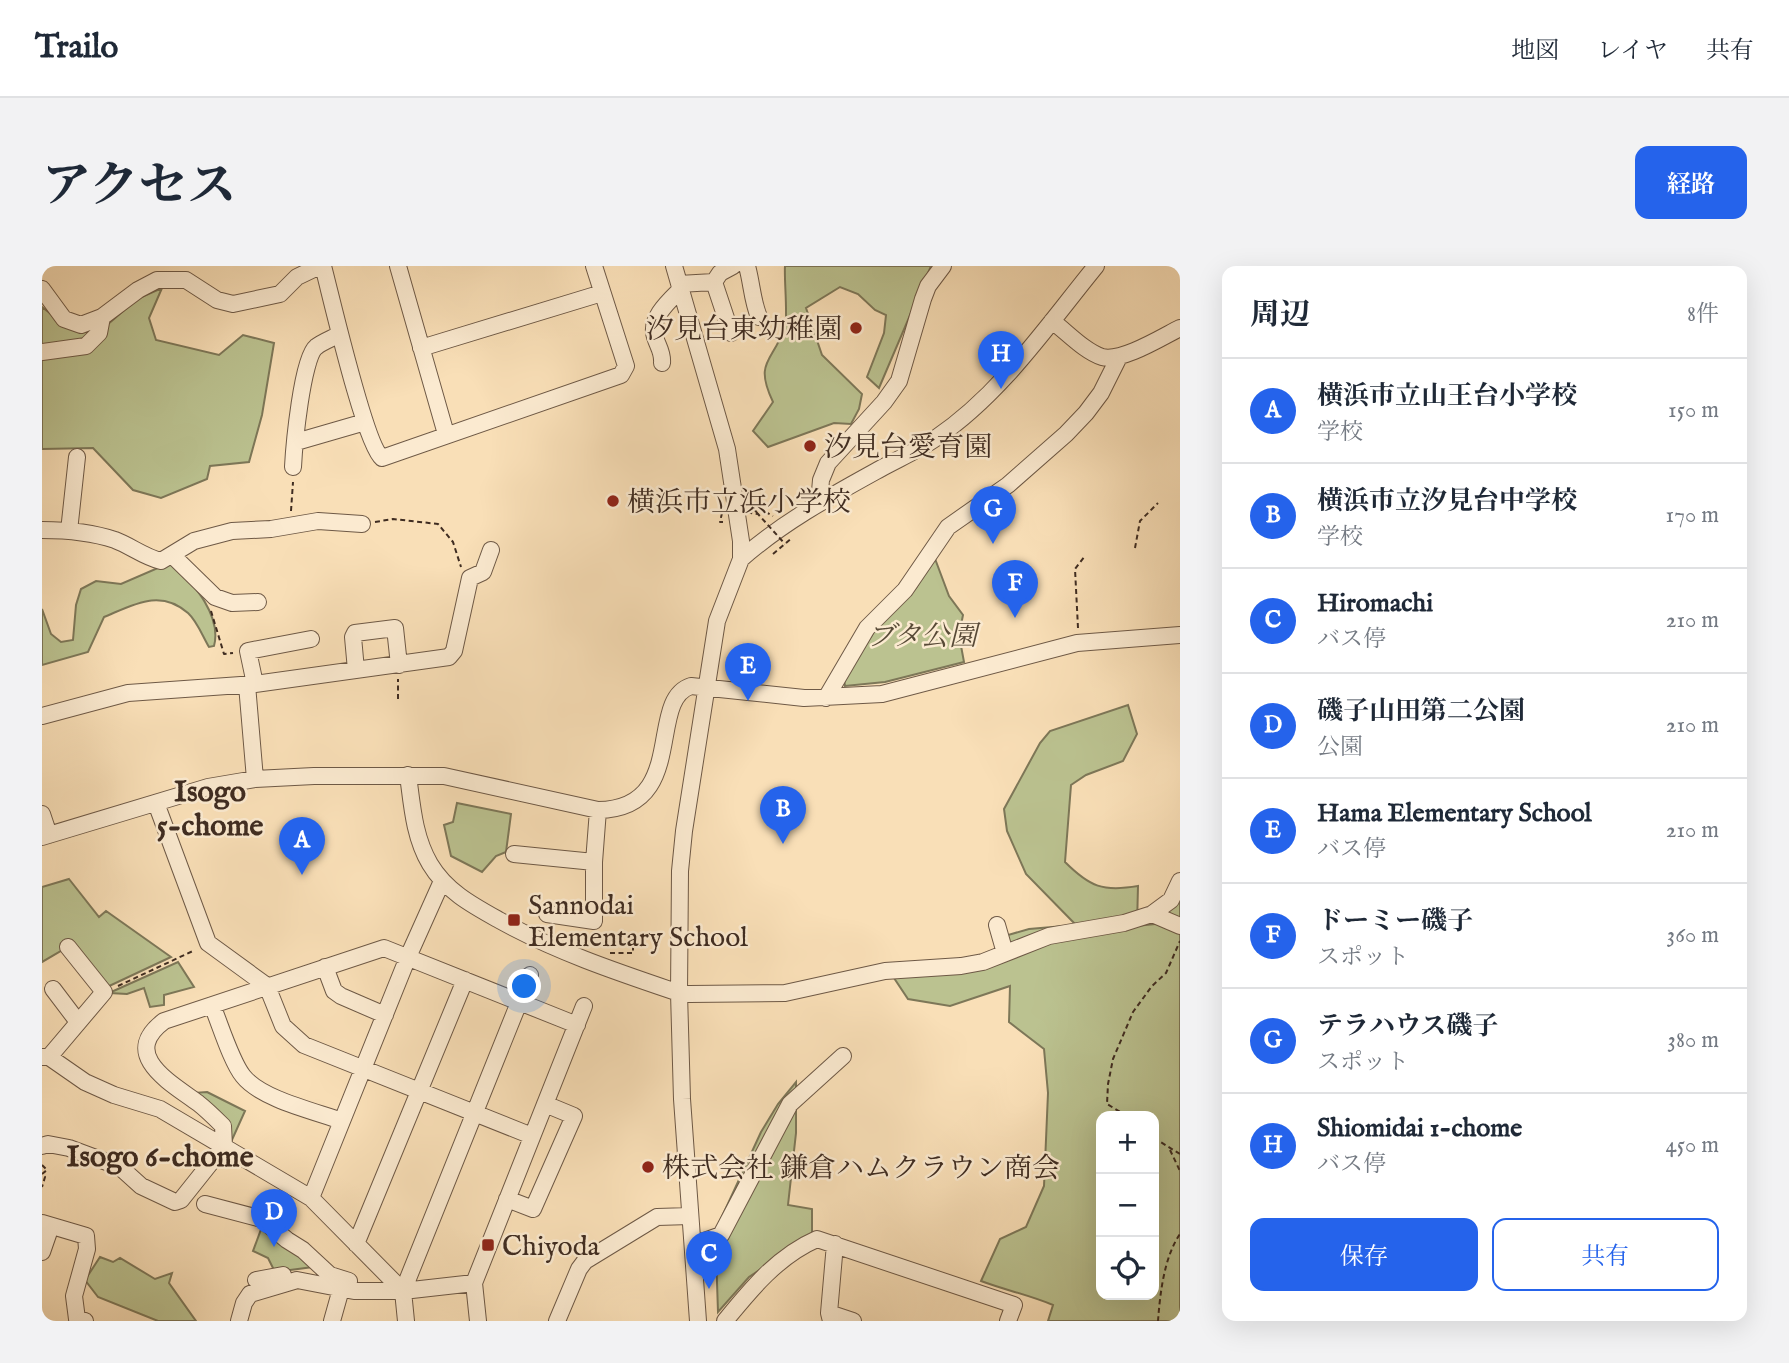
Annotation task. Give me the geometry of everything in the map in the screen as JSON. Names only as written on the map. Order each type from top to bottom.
[{"type":"street","points":[[42,289],[69,322],[81,325],[102,317],[138,290],[157,280],[186,280],[217,300],[233,304],[280,294],[297,276],[321,266],[365,422],[376,453],[382,458],[621,375],[626,366],[594,266]]},
{"type":"street","points":[[398,266],[446,434]]},
{"type":"street","points":[[674,266],[727,449],[741,530],[741,559],[717,621],[682,858],[679,993],[682,1099],[698,1321]]},
{"type":"street","points":[[662,363],[663,354],[654,334],[654,323],[659,315],[680,287],[714,282],[720,273],[733,266]]},
{"type":"street","points":[[747,266],[752,283],[752,299],[759,317]]},
{"type":"street","points":[[819,503],[821,480],[828,463],[884,402],[899,381],[923,299],[928,286],[943,266]]},
{"type":"street","points":[[741,559],[772,532],[935,439],[972,410],[1007,374],[1096,266]]},
{"type":"street","points":[[714,282],[731,333]]},
{"type":"street","points":[[421,348],[602,293]]},
{"type":"street","points":[[42,352],[86,346],[99,333],[102,317]]},
{"type":"street","points":[[1052,321],[1093,352],[1101,356],[1119,357],[1180,328]]},
{"type":"street","points":[[293,467],[300,405],[311,352],[340,334]]},
{"type":"street","points":[[826,698],[867,628],[905,590],[948,527],[1008,485],[1066,434],[1101,393],[1119,357]]},
{"type":"street","points":[[296,442],[365,422]]},
{"type":"street","points":[[69,531],[77,457]]},
{"type":"street","points":[[42,530],[69,531],[113,540],[161,561],[194,541],[232,531],[271,529],[318,521],[362,524]]},
{"type":"street","points":[[42,716],[128,693],[251,684],[356,670],[399,672],[449,657],[454,651],[470,578],[483,572],[491,550]]},
{"type":"street","points":[[173,556],[215,597],[232,603],[258,602]]},
{"type":"street","points":[[356,670],[353,637],[355,633],[395,628],[399,672]]},
{"type":"street","points":[[42,814],[46,836],[208,787],[255,779],[408,775],[444,776],[598,810],[626,807],[645,793],[657,768],[678,694],[691,685],[826,698],[883,694],[1077,643],[1180,635]]},
{"type":"street","points":[[255,779],[248,652],[312,639]]},
{"type":"street","points":[[408,775],[414,820],[429,863],[442,881],[464,901],[555,949],[679,993],[785,993],[885,971],[972,964],[1049,936],[1124,923],[1152,914],[1171,900],[1180,881]]},
{"type":"street","points":[[156,803],[208,943],[267,986],[283,1026],[304,1045],[532,1136]]},
{"type":"street","points":[[547,914],[594,921],[594,862],[598,810]]},
{"type":"street","points":[[514,854],[594,862]]},
{"type":"street","points":[[311,1198],[384,1015],[442,881]]},
{"type":"street","points":[[1152,914],[1180,926]]},
{"type":"street","points":[[998,925],[1005,953]]},
{"type":"street","points":[[68,947],[104,992],[45,1057],[85,1082],[114,1095],[160,1109],[311,1198],[403,1292]]},
{"type":"street","points":[[42,1146],[48,1143],[69,1148],[120,1167],[141,1186],[175,1202],[181,1200],[224,1146],[223,1126],[201,1105],[160,1075],[150,1063],[146,1048],[148,1037],[164,1021],[384,948],[576,1025]]},
{"type":"street","points":[[325,967],[334,991],[384,1015]]},
{"type":"street","points":[[406,1321],[403,1292],[530,975]]},
{"type":"street","points":[[356,1244],[464,980]]},
{"type":"street","points":[[53,989],[78,1022]]},
{"type":"street","points":[[212,1005],[241,1075],[253,1086],[269,1095],[342,1121]]},
{"type":"street","points":[[478,1321],[474,1283],[584,1006]]},
{"type":"street","points":[[693,1245],[721,1235],[790,1104],[843,1056]]},
{"type":"street","points":[[507,1199],[533,1209],[574,1116],[545,1104]]},
{"type":"street","points":[[205,1204],[261,1219],[303,1250],[330,1275],[354,1283],[382,1285],[403,1292]]},
{"type":"street","points":[[557,1321],[585,1261],[657,1217],[690,1216]]},
{"type":"street","points":[[42,1252],[47,1224],[86,1236],[87,1249],[74,1296],[77,1319],[85,1321]]},
{"type":"street","points":[[725,1321],[754,1284],[800,1247],[817,1239],[1014,1305],[1008,1321]]},
{"type":"street","points":[[835,1244],[830,1317],[853,1321]]},
{"type":"street","points":[[256,1280],[313,1269],[326,1272]]},
{"type":"street","points":[[239,1321],[244,1303],[250,1294],[297,1280],[341,1289],[403,1292],[474,1283]]},
{"type":"street","points":[[332,1321],[341,1289]]},
{"type":"path","points":[[290,524],[293,467]]},
{"type":"path","points":[[773,516],[756,507],[752,501],[750,504],[785,544]]},
{"type":"path","points":[[1135,548],[1140,521],[1158,503]]},
{"type":"path","points":[[724,514],[723,522],[720,522],[722,509],[758,513]]},
{"type":"path","points":[[362,524],[393,519],[438,524],[453,542],[463,571],[470,578]]},
{"type":"path","points":[[773,554],[793,537]]},
{"type":"path","points":[[1078,634],[1075,569],[1085,556]]},
{"type":"path","points":[[208,601],[225,654],[248,652]]},
{"type":"path","points":[[398,699],[399,672]]},
{"type":"path","points":[[616,953],[633,953],[634,931]]},
{"type":"path","points":[[1119,1111],[1107,1104],[1113,1059],[1133,1012],[1152,986],[1166,973],[1180,940]]},
{"type":"path","points":[[111,989],[208,943]]},
{"type":"path","points":[[1159,1142],[1180,1154]]},
{"type":"path","points":[[1171,1150],[1180,1171]]},
{"type":"path","points":[[42,1165],[47,1170],[42,1174],[46,1177],[42,1187]]},
{"type":"path","points":[[1157,1321],[1164,1278],[1175,1240],[1180,1234]]},
{"type":"green space","points":[[785,266],[931,266],[879,388],[867,377],[884,333],[886,315],[875,310],[858,294],[840,287],[806,308],[822,355],[862,394],[859,409],[851,424],[834,423],[768,447],[753,431],[773,402],[767,388],[765,369],[785,326]]},
{"type":"green space","points":[[162,288],[149,318],[156,340],[219,355],[243,335],[274,343],[262,415],[249,462],[210,466],[207,479],[161,498],[133,490],[93,448],[42,449],[42,307],[69,328],[107,325],[137,299]]},
{"type":"green space","name":"ブタ公園","points":[[934,556],[949,596],[963,615],[959,635],[964,662],[885,682],[845,686],[844,680],[875,630],[916,588]]},
{"type":"green space","points":[[167,564],[175,564],[205,602],[214,623],[214,646],[209,647],[194,620],[178,606],[167,601],[146,601],[104,617],[88,652],[42,665],[42,609],[51,634],[61,642],[73,640],[76,605],[81,589],[96,581],[121,584]]},
{"type":"green space","points":[[1128,705],[1137,734],[1123,761],[1086,775],[1071,785],[1065,862],[1082,877],[1098,886],[1138,886],[1137,926],[1155,924],[1180,895],[1180,1321],[1048,1321],[1053,1305],[981,1281],[1000,1239],[1026,1227],[1044,1186],[1048,1093],[1044,1049],[1009,1022],[1010,986],[950,1006],[908,999],[894,978],[1002,961],[1008,935],[1029,929],[1076,925],[1026,874],[1007,831],[1004,809],[1040,743],[1050,731]]},
{"type":"green space","points":[[457,803],[511,814],[506,852],[496,856],[482,872],[451,856],[444,825],[453,822]]},
{"type":"green space","points":[[69,879],[99,917],[106,911],[171,957],[105,988],[66,948],[42,962],[42,887]]},
{"type":"green space","points":[[178,962],[194,987],[164,995],[164,1005],[150,1007],[144,988],[127,994],[109,993]]},
{"type":"green space","points":[[796,1082],[796,1133],[788,1205],[812,1209],[812,1235],[749,1277],[718,1312],[716,1252],[719,1223],[761,1132],[778,1104]]},
{"type":"green space","points":[[207,1092],[245,1111],[231,1142],[192,1093]]},
{"type":"green space","points":[[263,1224],[313,1267],[275,1272],[268,1258],[253,1251]]},
{"type":"green space","points":[[100,1257],[113,1262],[120,1258],[155,1279],[172,1273],[169,1283],[196,1321],[158,1321],[98,1297],[85,1280]]},
{"type":"place","name":"汐見台東幼稚園","points":[[856,328]]},
{"type":"place","name":"Shiomidai 1-chome","points":[[1001,389]]},
{"type":"place","name":"汐見台愛育園","points":[[810,446]]},
{"type":"place","name":"横浜市立浜小学校","points":[[613,501]]},
{"type":"place","name":"テラハウス磯子","points":[[993,544]]},
{"type":"place","name":"ドーミー磯子","points":[[1015,618]]},
{"type":"place","name":"Hama Elementary School","points":[[748,701]]},
{"type":"place","name":"横浜市立汐見台中学校","points":[[783,844]]},
{"type":"place","name":"横浜市立山王台小学校","points":[[302,875]]},
{"type":"place","name":"Sannodai Elementary School","points":[[514,920]]},
{"type":"place","name":"株式会社 鎌倉ハムクラウン商会","points":[[648,1167]]},
{"type":"place","name":"Chiyoda","points":[[488,1245]]},
{"type":"place","name":"磯子山田第二公園","points":[[274,1247]]},
{"type":"place","name":"Hiromachi","points":[[709,1289]]},
{"type":"district","name":"Isogo 5-chome","points":[[210,808]]},
{"type":"district","name":"Isogo 6-chome","points":[[160,1156]]}]
